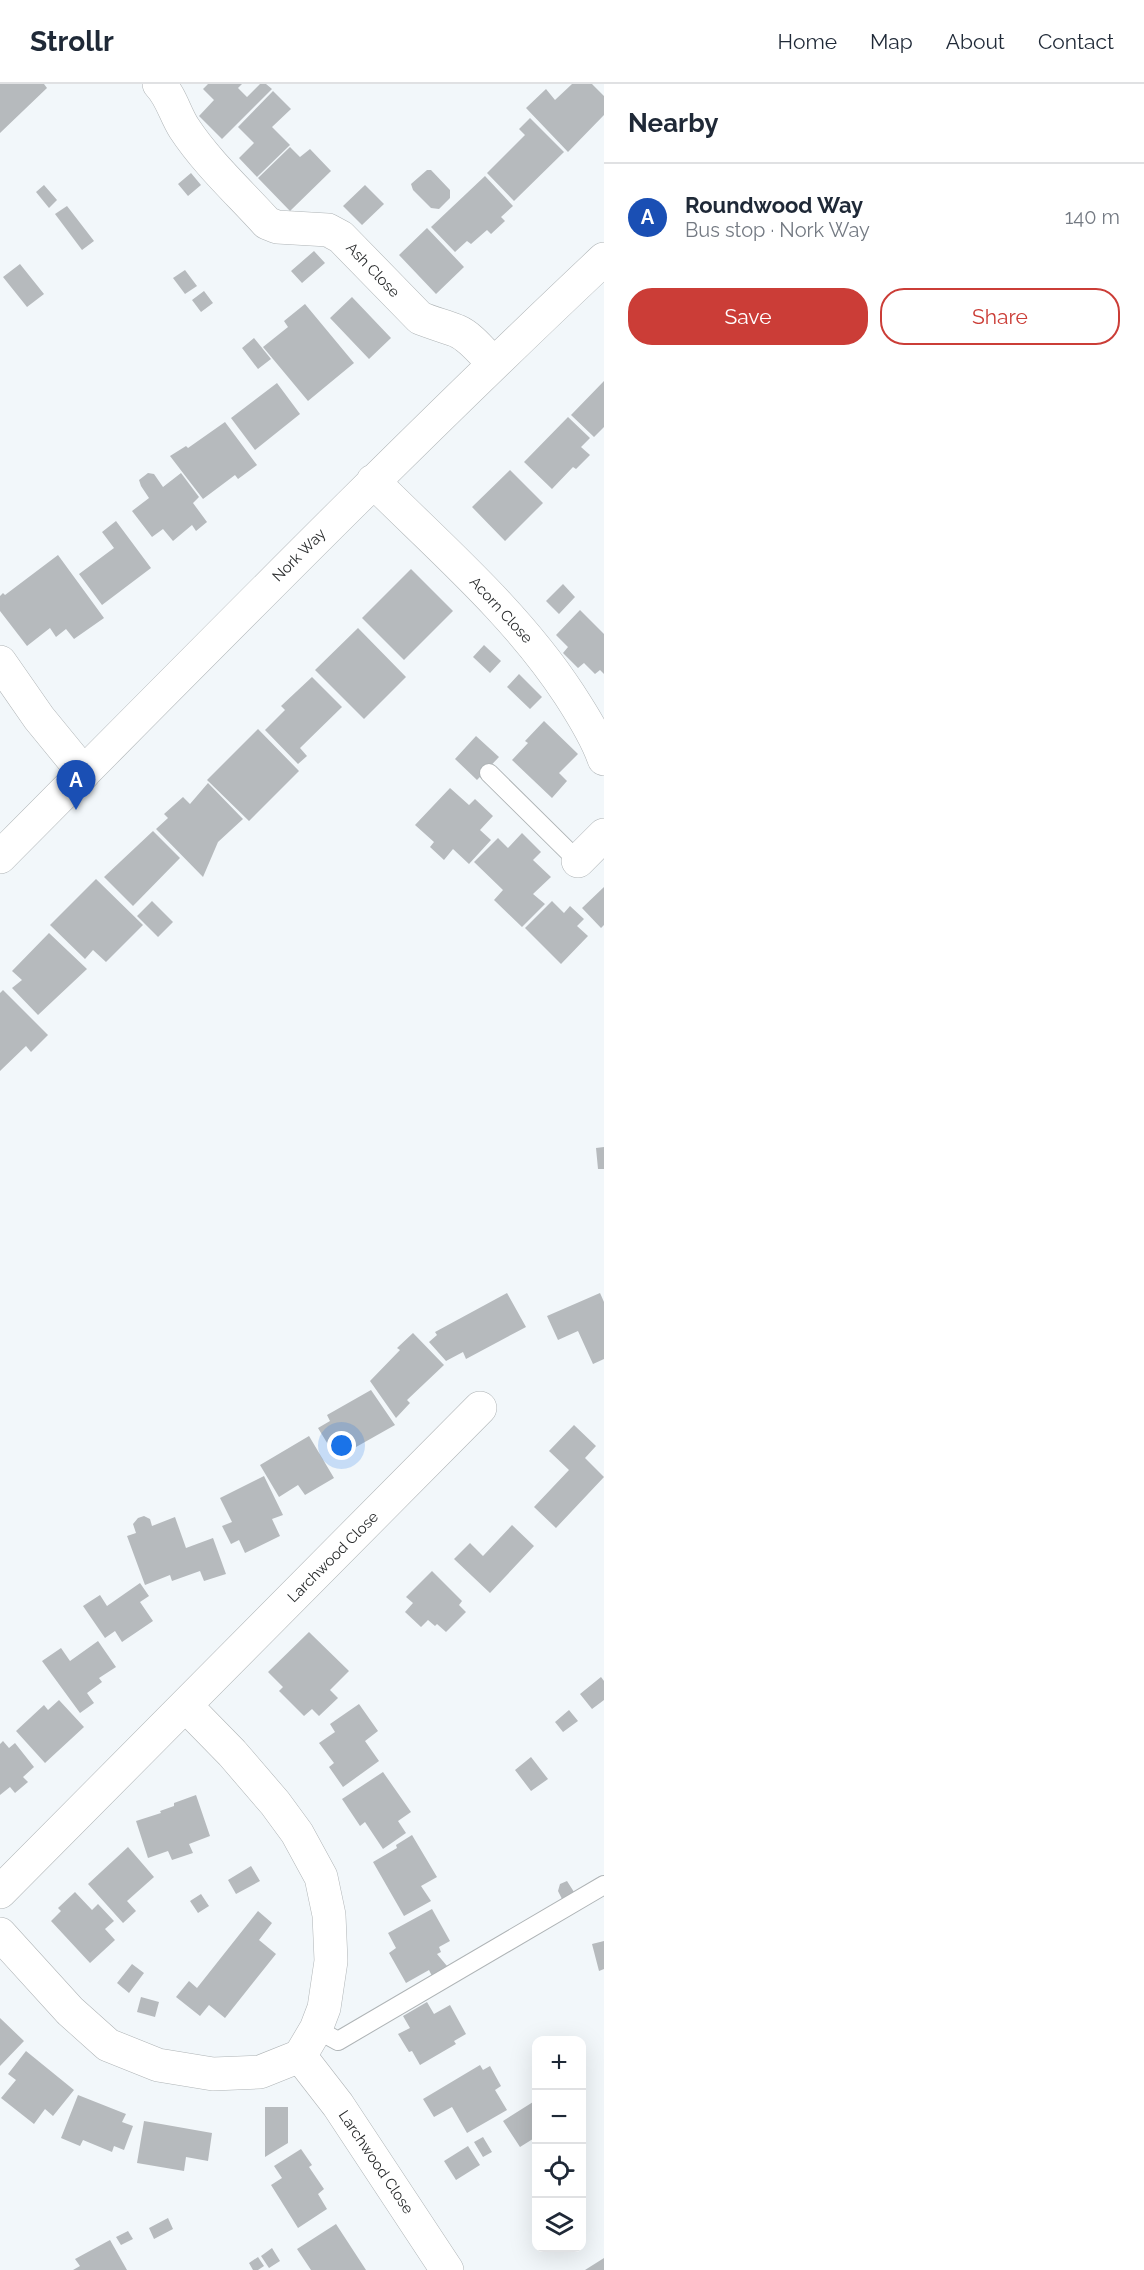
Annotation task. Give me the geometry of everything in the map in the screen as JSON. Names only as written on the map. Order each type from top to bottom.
[{"type":"street","name":"Ash Close","points":[[159,84],[166,91],[183,127],[204,156],[267,223],[278,227],[328,230],[341,237],[420,318],[436,326],[458,331],[471,340],[493,363]]},
{"type":"street","name":"Nork Way","points":[[0,857],[373,481],[493,363],[604,259]]},
{"type":"street","name":"Acorn Close","points":[[373,481],[507,615],[546,660],[580,711],[604,759]]},
{"type":"street","points":[[0,662],[39,718],[84,773]]},
{"type":"street","points":[[578,861],[604,835]]},
{"type":"street","name":"Larchwood Close","points":[[0,1892],[480,1408]]},
{"type":"street","points":[[0,1934],[69,2011],[108,2045],[158,2065],[213,2074],[260,2072],[308,2042],[324,2007],[331,1961],[329,1915],[321,1877],[297,1833],[275,1803],[232,1753],[186,1706]]},
{"type":"street","name":"Larchwood Close","points":[[308,2042],[338,2105],[447,2270]]},
{"type":"lane","points":[[489,773],[578,861]]},
{"type":"lane","points":[[308,2042],[338,2041],[604,1885]]},
{"type":"building","points":[[0,84],[44,84],[47,88],[0,133]]},
{"type":"building","points":[[208,84],[242,84],[238,88],[247,97],[260,84],[266,84],[272,89],[222,139],[199,116],[214,100],[203,89]]},
{"type":"building","points":[[572,84],[592,84],[604,96],[604,115],[568,152],[526,108],[546,89],[555,100]]},
{"type":"building","points":[[273,91],[291,109],[272,127],[290,145],[257,177],[239,158],[254,143],[238,127]]},
{"type":"building","points":[[530,118],[564,152],[514,201],[487,173],[525,135],[519,129]]},
{"type":"building","points":[[290,147],[300,157],[310,149],[331,171],[290,211],[258,178]]},
{"type":"building","points":[[427,170],[431,170],[450,190],[450,198],[439,209],[431,208],[413,190],[411,184]]},
{"type":"building","points":[[191,173],[201,185],[188,196],[178,184]]},
{"type":"building","points":[[485,176],[513,206],[501,217],[505,221],[491,234],[487,230],[471,244],[467,241],[455,252],[431,227]]},
{"type":"building","points":[[44,185],[57,200],[49,208],[36,192]]},
{"type":"building","points":[[365,185],[384,204],[362,225],[343,206]]},
{"type":"building","points":[[67,206],[94,241],[82,250],[55,214]]},
{"type":"building","points":[[427,228],[464,267],[436,294],[399,255]]},
{"type":"building","points":[[314,251],[325,263],[302,283],[291,271]]},
{"type":"building","points":[[20,264],[44,294],[27,307],[3,277]]},
{"type":"building","points":[[185,270],[197,286],[185,294],[173,278]]},
{"type":"building","points":[[204,291],[213,303],[201,312],[192,300]]},
{"type":"building","points":[[352,297],[391,338],[369,359],[330,318]]},
{"type":"building","points":[[305,304],[354,363],[308,401],[263,347],[288,327],[284,321]]},
{"type":"building","points":[[254,338],[271,359],[258,369],[242,348]]},
{"type":"building","points":[[604,381],[604,427],[594,437],[571,415]]},
{"type":"building","points":[[277,383],[300,414],[255,450],[231,418]]},
{"type":"building","points":[[568,417],[590,438],[581,447],[590,455],[576,469],[573,467],[552,489],[524,462]]},
{"type":"building","points":[[225,422],[257,465],[238,479],[235,475],[203,499],[170,456],[186,446],[188,448]]},
{"type":"building","points":[[510,470],[543,503],[505,541],[472,507]]},
{"type":"building","points":[[148,473],[154,474],[163,487],[181,473],[199,497],[193,503],[207,522],[196,531],[192,525],[173,541],[163,529],[152,537],[132,511],[149,498],[139,480]]},
{"type":"building","points":[[116,521],[151,568],[102,605],[79,574],[114,548],[102,532]]},
{"type":"building","points":[[58,555],[104,618],[74,639],[66,629],[56,637],[50,628],[27,646],[0,611],[0,596],[3,593],[5,595]]},
{"type":"building","points":[[411,569],[453,611],[404,660],[362,618]]},
{"type":"building","points":[[563,584],[575,597],[559,614],[546,601]]},
{"type":"building","points":[[580,610],[604,634],[604,674],[600,670],[595,674],[584,663],[578,668],[563,653],[568,647],[556,635]]},
{"type":"building","points":[[358,628],[406,677],[364,719],[315,670]]},
{"type":"building","points":[[484,645],[501,661],[490,673],[473,657]]},
{"type":"building","points":[[519,674],[542,697],[530,709],[507,687]]},
{"type":"building","points":[[312,677],[342,707],[300,748],[307,756],[298,764],[265,730],[285,710],[281,706]]},
{"type":"building","points":[[544,721],[578,754],[559,773],[567,781],[552,798],[512,760],[528,743],[525,741]]},
{"type":"building","points":[[258,729],[299,771],[249,821],[207,780]]},
{"type":"building","points":[[476,736],[499,757],[477,780],[455,759]]},
{"type":"building","points":[[208,783],[243,819],[218,842],[203,877],[156,829],[168,818],[164,814],[183,797],[190,804]]},
{"type":"building","points":[[450,788],[469,805],[475,799],[493,816],[480,830],[491,840],[469,864],[453,849],[444,860],[430,847],[434,842],[415,825]]},
{"type":"building","points":[[153,831],[180,858],[133,906],[104,877]]},
{"type":"building","points":[[522,833],[541,852],[533,860],[551,877],[533,894],[545,904],[522,927],[494,900],[503,890],[474,862],[498,838],[508,848]]},
{"type":"building","points":[[96,879],[143,925],[106,962],[93,950],[85,959],[50,925]]},
{"type":"building","points":[[604,887],[604,925],[601,928],[582,908]]},
{"type":"building","points":[[152,901],[173,922],[158,937],[137,916]]},
{"type":"building","points":[[552,901],[564,913],[570,906],[584,919],[577,926],[588,936],[561,964],[525,928]]},
{"type":"building","points":[[49,933],[87,969],[38,1015],[12,988],[22,980],[12,971]]},
{"type":"building","points":[[3,990],[48,1035],[31,1052],[26,1046],[0,1071],[0,993]]},
{"type":"building","points":[[604,1147],[604,1169],[598,1169],[596,1148]]},
{"type":"building","points":[[507,1293],[526,1327],[466,1359],[463,1352],[446,1361],[429,1342],[437,1335],[435,1332]]},
{"type":"building","points":[[600,1293],[604,1302],[604,1359],[593,1364],[578,1331],[558,1340],[547,1316]]},
{"type":"building","points":[[413,1333],[444,1365],[407,1400],[410,1403],[396,1418],[370,1381],[400,1350],[397,1348]]},
{"type":"building","points":[[371,1390],[395,1425],[349,1451],[344,1444],[332,1451],[318,1428],[330,1421],[327,1415]]},
{"type":"building","points":[[574,1425],[596,1446],[585,1458],[604,1477],[556,1528],[534,1507],[569,1470],[549,1451]]},
{"type":"building","points":[[309,1436],[334,1478],[305,1495],[298,1485],[279,1497],[260,1465]]},
{"type":"building","points":[[264,1476],[283,1515],[272,1519],[280,1536],[245,1553],[239,1540],[231,1544],[222,1526],[232,1522],[220,1498]]},
{"type":"building","points":[[144,1516],[150,1519],[152,1526],[175,1517],[186,1548],[213,1538],[226,1574],[204,1581],[200,1571],[172,1581],[170,1575],[145,1585],[127,1536],[136,1533],[133,1524],[138,1518]]},
{"type":"building","points":[[512,1525],[534,1546],[490,1593],[454,1559],[470,1543],[483,1556]]},
{"type":"building","points":[[432,1571],[462,1601],[459,1605],[466,1612],[446,1632],[428,1620],[421,1627],[405,1612],[413,1603],[406,1597]]},
{"type":"building","points":[[140,1583],[149,1596],[140,1602],[153,1621],[122,1642],[115,1631],[105,1638],[83,1606],[100,1595],[107,1606]]},
{"type":"building","points":[[309,1632],[349,1671],[330,1690],[338,1698],[319,1716],[312,1709],[304,1716],[279,1691],[283,1687],[268,1672]]},
{"type":"building","points":[[98,1641],[116,1667],[99,1678],[102,1682],[87,1693],[94,1703],[80,1713],[42,1661],[61,1648],[70,1661]]},
{"type":"building","points":[[601,1677],[604,1681],[604,1700],[592,1709],[580,1694]]},
{"type":"building","points":[[59,1700],[84,1727],[45,1763],[16,1731],[44,1705],[48,1710]]},
{"type":"building","points":[[359,1704],[378,1731],[365,1741],[379,1761],[343,1787],[329,1767],[334,1763],[319,1743],[335,1732],[330,1724]]},
{"type":"building","points":[[569,1710],[578,1721],[563,1732],[555,1722]]},
{"type":"building","points":[[3,1741],[9,1748],[15,1743],[34,1767],[23,1777],[28,1782],[15,1793],[10,1787],[0,1795],[0,1744]]},
{"type":"building","points":[[531,1757],[548,1779],[531,1791],[515,1770]]},
{"type":"building","points":[[383,1772],[411,1812],[398,1821],[406,1833],[383,1849],[365,1822],[360,1826],[342,1799]]},
{"type":"building","points":[[196,1795],[210,1836],[189,1844],[193,1853],[172,1860],[168,1851],[148,1858],[136,1821],[161,1813],[160,1811],[174,1806],[174,1803]]},
{"type":"building","points":[[412,1835],[437,1877],[421,1886],[431,1901],[404,1916],[373,1862],[397,1848],[396,1845]]},
{"type":"building","points":[[128,1847],[154,1877],[127,1901],[136,1911],[123,1923],[88,1884]]},
{"type":"building","points":[[251,1866],[260,1881],[236,1894],[228,1880]]},
{"type":"building","points":[[567,1881],[574,1892],[562,1899],[558,1891],[560,1884]]},
{"type":"building","points":[[75,1892],[92,1910],[98,1904],[114,1921],[105,1929],[115,1940],[90,1963],[51,1921],[61,1911],[58,1908]]},
{"type":"building","points":[[201,1894],[209,1906],[198,1913],[190,1901]]},
{"type":"building","points":[[432,1909],[450,1941],[439,1947],[441,1952],[437,1954],[447,1966],[432,1976],[429,1970],[406,1983],[389,1953],[396,1948],[388,1933]]},
{"type":"building","points":[[258,1911],[272,1923],[259,1940],[276,1954],[225,2018],[209,2005],[200,2016],[176,1997],[189,1981],[197,1988]]},
{"type":"building","points":[[604,1941],[604,1969],[599,1971],[592,1944]]},
{"type":"building","points":[[132,1964],[144,1973],[129,1993],[117,1983]]},
{"type":"building","points":[[141,1997],[159,2002],[155,2017],[137,2012]]},
{"type":"building","points":[[427,2002],[434,2014],[450,2005],[466,2034],[454,2041],[456,2044],[420,2065],[398,2034],[410,2028],[403,2016]]},
{"type":"building","points":[[0,2018],[24,2041],[0,2066]]},
{"type":"building","points":[[26,2051],[74,2090],[53,2116],[45,2109],[34,2124],[1,2098],[16,2080],[8,2074]]},
{"type":"building","points":[[480,2065],[483,2070],[490,2066],[501,2086],[495,2090],[507,2110],[467,2133],[452,2107],[434,2117],[423,2099]]},
{"type":"building","points":[[78,2095],[126,2114],[122,2122],[133,2126],[124,2150],[114,2146],[112,2152],[83,2140],[80,2146],[61,2138]]},
{"type":"building","points":[[532,2103],[532,2140],[520,2147],[503,2121]]},
{"type":"building","points":[[265,2107],[288,2107],[288,2143],[265,2157]]},
{"type":"building","points":[[144,2121],[212,2133],[208,2161],[186,2157],[184,2171],[137,2163]]},
{"type":"building","points":[[483,2137],[492,2152],[483,2157],[474,2142]]},
{"type":"building","points":[[468,2146],[480,2165],[456,2180],[444,2161]]},
{"type":"building","points":[[301,2149],[312,2165],[309,2167],[324,2189],[318,2194],[327,2209],[298,2228],[271,2185],[282,2178],[274,2166]]},
{"type":"building","points":[[168,2218],[173,2229],[154,2239],[149,2228]]},
{"type":"building","points":[[336,2224],[366,2270],[311,2270],[297,2249]]},
{"type":"building","points":[[128,2231],[133,2239],[121,2245],[116,2237]]},
{"type":"building","points":[[110,2240],[127,2270],[73,2270],[80,2266],[75,2259]]},
{"type":"building","points":[[272,2248],[280,2261],[269,2268],[261,2256]]},
{"type":"building","points":[[258,2257],[264,2266],[253,2270],[249,2263]]},
{"type":"building","points":[[604,2258],[604,2270],[585,2270]]},
{"type":"place","name":"Roundwood Way","points":[[76,810]]}]
